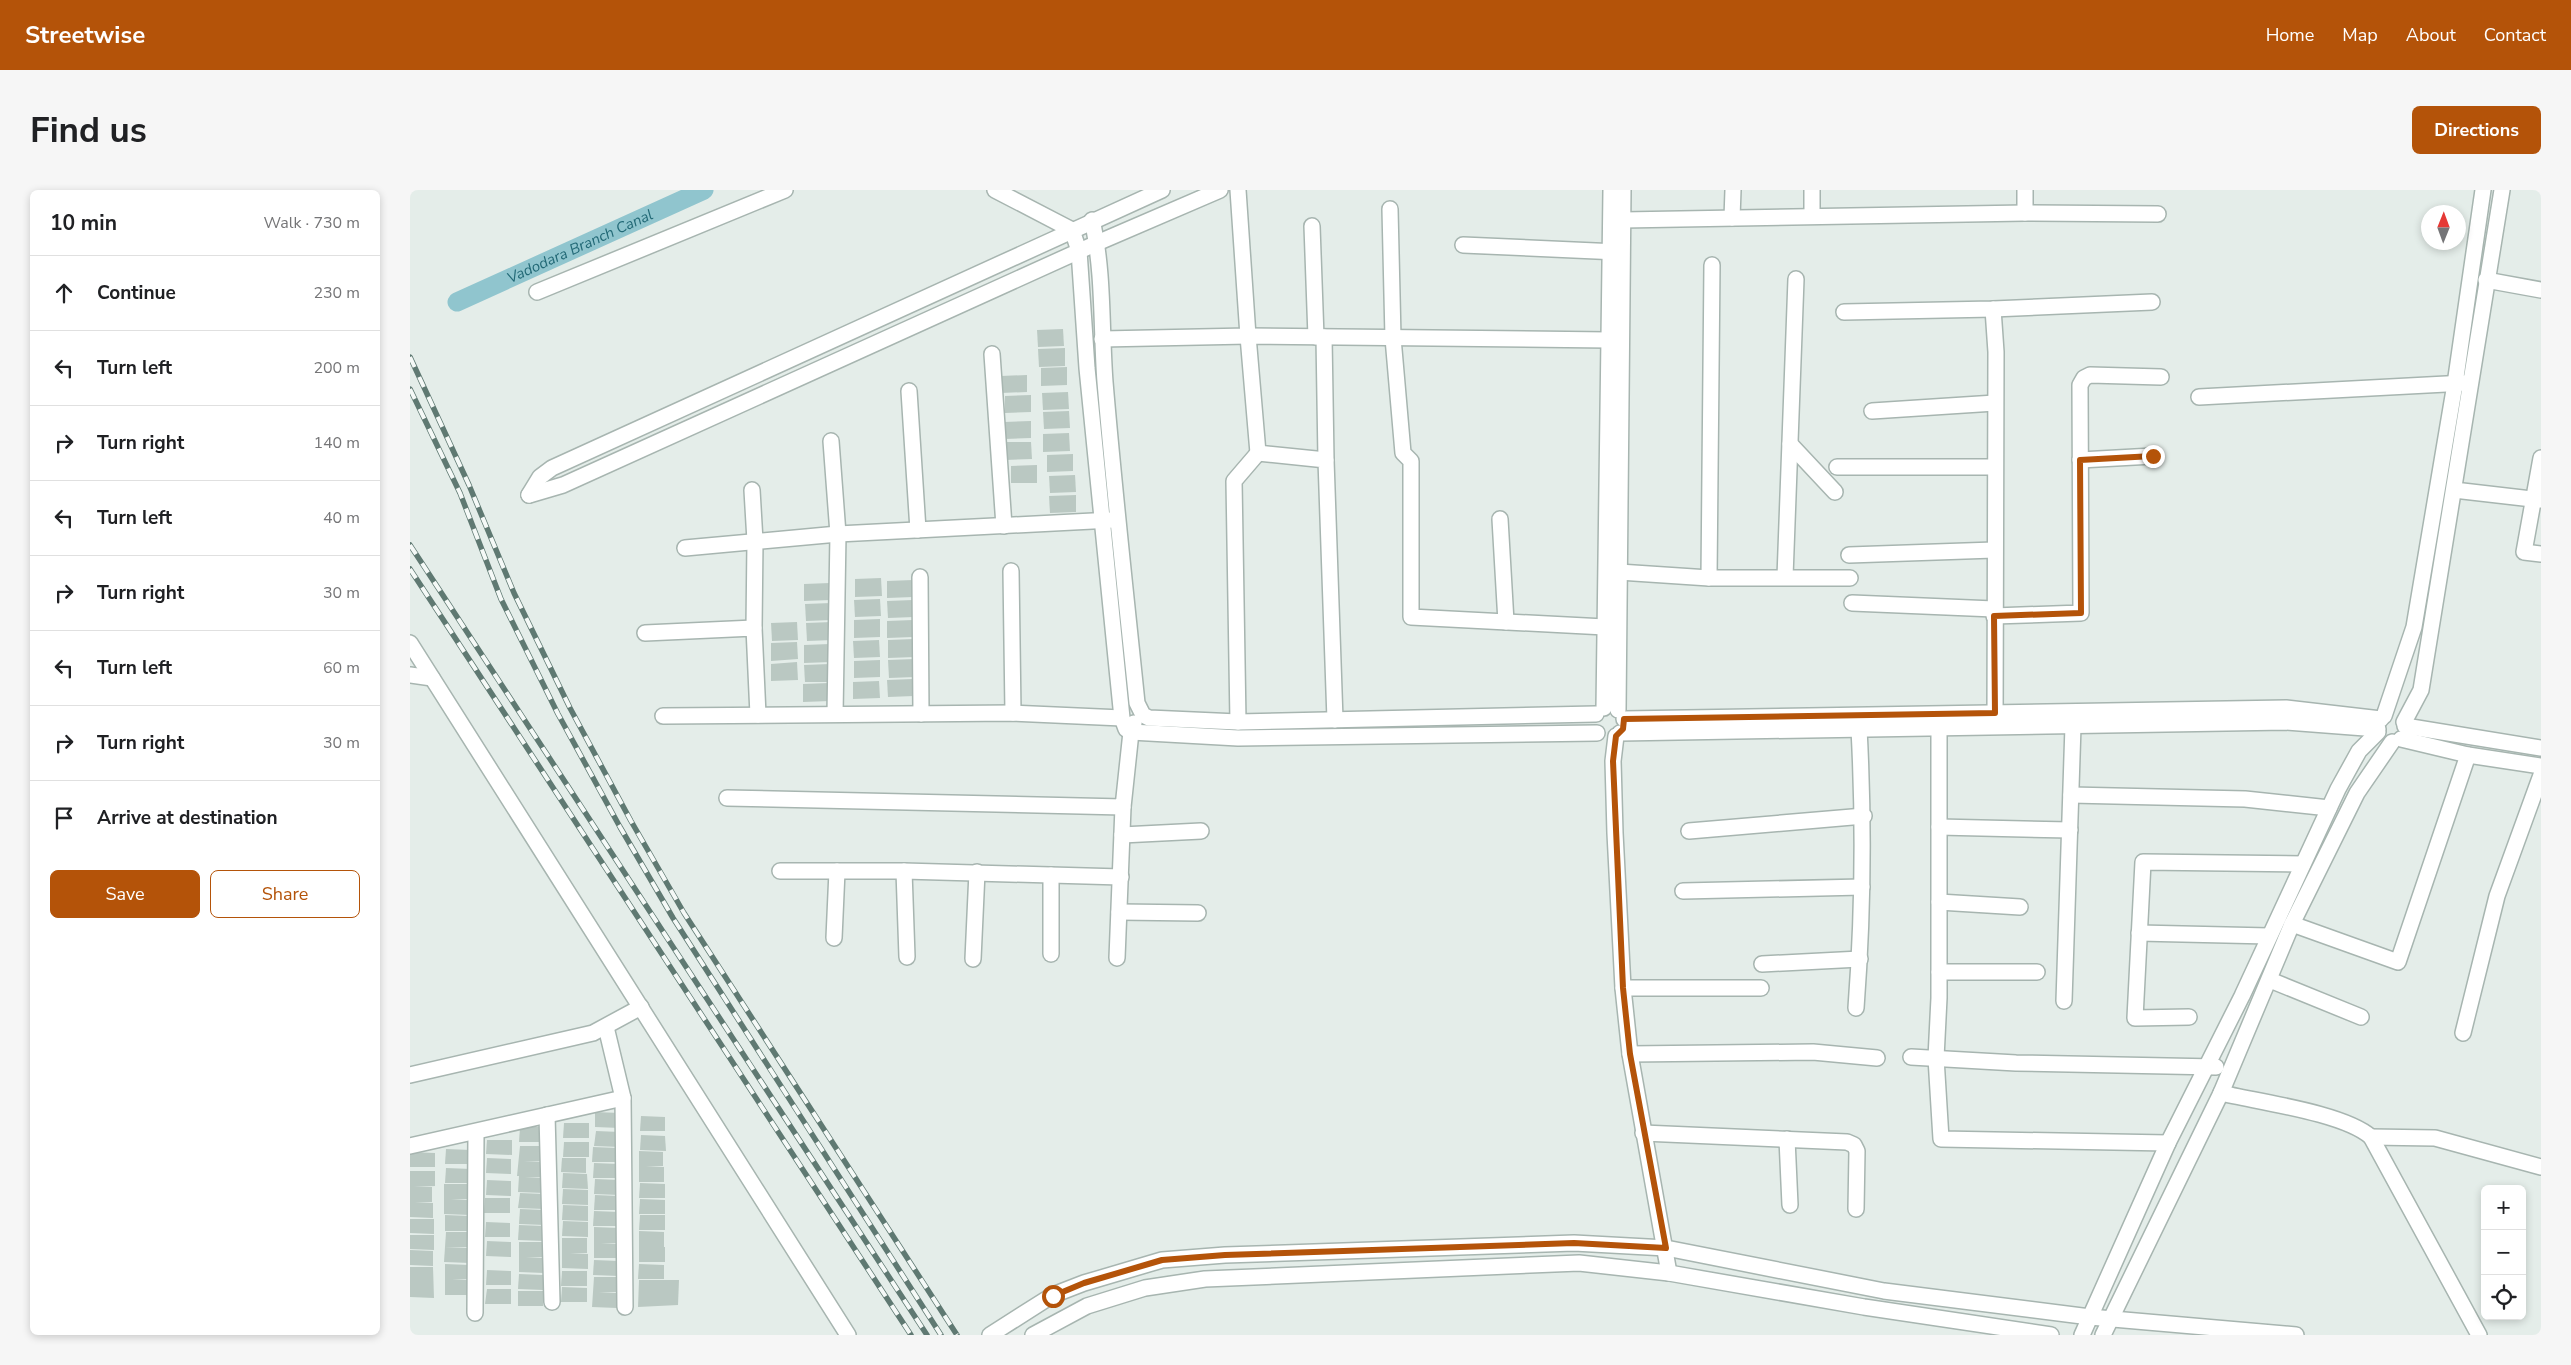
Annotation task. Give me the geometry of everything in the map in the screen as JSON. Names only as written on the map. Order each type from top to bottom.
[{"type":"street","points":[[537,292],[785,190]]},
{"type":"street","points":[[995,190],[1072,230],[1079,251],[1086,359],[1138,710],[1131,732],[1123,807],[1117,958]]},
{"type":"street","points":[[1162,190],[1092,220],[552,468],[540,477],[529,495],[572,481],[1079,251],[1220,190]]},
{"type":"street","points":[[1238,190],[1258,453],[1234,481],[1238,722]]},
{"type":"street","points":[[1609,724],[1619,572],[1616,252],[1611,190]]},
{"type":"street","points":[[1623,190],[1623,220],[1616,252],[1609,340],[1605,627],[1609,724],[1613,761],[1623,988],[1630,1054],[1669,1273]]},
{"type":"street","points":[[1732,218],[1733,190]]},
{"type":"street","points":[[1812,190],[1812,216]]},
{"type":"street","points":[[2025,190],[2025,213]]},
{"type":"street","points":[[2483,190],[2455,384],[2414,627],[2380,724],[2383,739],[2400,732],[2541,748]]},
{"type":"street","points":[[2104,1335],[2221,1093],[2292,924],[2357,793],[2400,732],[2421,690],[2502,190]]},
{"type":"street","points":[[1390,209],[1393,338],[1402,454],[1411,460],[1411,616],[1605,627]]},
{"type":"street","points":[[1623,220],[2025,213],[2158,214]]},
{"type":"street","points":[[1092,220],[1097,243],[1110,520],[1122,718],[1126,729],[1131,732],[1238,738],[1609,724],[1995,720],[2286,708],[2380,724]]},
{"type":"street","points":[[1312,226],[1326,460],[1335,720]]},
{"type":"street","points":[[1462,246],[1616,252]]},
{"type":"street","points":[[1709,578],[1712,265]]},
{"type":"street","points":[[1785,577],[1796,279]]},
{"type":"street","points":[[2486,280],[2541,290]]},
{"type":"street","points":[[1844,312],[1993,309],[2152,302]]},
{"type":"street","points":[[1993,309],[1995,403],[1995,720]]},
{"type":"street","points":[[1102,339],[1248,336],[1609,340]]},
{"type":"street","points":[[992,354],[1004,526]]},
{"type":"street","points":[[1852,603],[1994,613],[2081,613],[2080,385],[2084,378],[2090,375],[2161,377]]},
{"type":"street","points":[[2199,397],[2470,383]]},
{"type":"street","points":[[909,391],[918,530]]},
{"type":"street","points":[[1872,411],[1995,403]]},
{"type":"street","points":[[831,441],[838,534],[835,714]]},
{"type":"street","points":[[1790,444],[1835,492]]},
{"type":"street","points":[[1258,453],[1326,460]]},
{"type":"street","points":[[2080,460],[2153,456]]},
{"type":"street","points":[[2541,458],[2537,499],[2524,552],[2541,554]]},
{"type":"street","points":[[1837,467],[1994,467]]},
{"type":"street","points":[[752,490],[755,541],[754,628],[758,715]]},
{"type":"street","points":[[2454,490],[2537,499]]},
{"type":"street","points":[[1500,519],[1506,622]]},
{"type":"street","points":[[685,548],[838,534],[1110,520]]},
{"type":"street","points":[[1849,555],[1994,550]]},
{"type":"street","points":[[1011,571],[1013,713]]},
{"type":"street","points":[[1619,572],[1709,578],[1850,578]]},
{"type":"street","points":[[920,577],[921,714]]},
{"type":"street","points":[[645,634],[754,628]]},
{"type":"street","points":[[410,643],[848,1335]]},
{"type":"street","points":[[410,675],[432,678]]},
{"type":"street","points":[[1138,710],[1149,718],[1238,722],[1335,720],[1859,729],[1939,728],[1995,720],[2073,726],[2286,722],[2380,724]]},
{"type":"street","points":[[663,716],[1013,713],[1122,718]]},
{"type":"street","points":[[2082,1335],[2168,1143],[2209,1065],[2329,808],[2359,751],[2380,724],[2393,714],[2400,732]]},
{"type":"street","points":[[2064,1001],[2073,726]]},
{"type":"street","points":[[1939,728],[1939,972],[1936,1058],[1941,1139],[2168,1143]]},
{"type":"street","points":[[1856,1008],[1860,959],[1864,816],[1859,729]]},
{"type":"street","points":[[2400,732],[2468,755],[2541,766]]},
{"type":"street","points":[[2292,924],[2398,962],[2468,755]]},
{"type":"street","points":[[2463,1033],[2497,896],[2541,775]]},
{"type":"street","points":[[2071,795],[2246,799],[2329,808]]},
{"type":"street","points":[[727,798],[1123,807]]},
{"type":"street","points":[[1689,831],[1864,816]]},
{"type":"street","points":[[1939,827],[2070,830]]},
{"type":"street","points":[[1122,835],[1201,831]]},
{"type":"street","points":[[2189,1017],[2135,1018],[2143,862],[2303,864]]},
{"type":"street","points":[[834,938],[837,871]]},
{"type":"street","points":[[780,872],[904,871],[1121,876]]},
{"type":"street","points":[[904,871],[907,957]]},
{"type":"street","points":[[973,959],[976,872]]},
{"type":"street","points":[[1051,875],[1051,954]]},
{"type":"street","points":[[1683,892],[1862,887]]},
{"type":"street","points":[[1939,902],[2020,907]]},
{"type":"street","points":[[1119,912],[1198,913]]},
{"type":"street","points":[[2139,933],[2269,936]]},
{"type":"street","points":[[1762,964],[1860,959]]},
{"type":"street","points":[[1939,972],[2037,972]]},
{"type":"street","points":[[2270,980],[2360,1017]]},
{"type":"street","points":[[1623,988],[1761,988]]},
{"type":"street","points":[[410,1075],[593,1033],[641,1007]]},
{"type":"street","points":[[606,1027],[623,1098],[625,1307]]},
{"type":"street","points":[[1630,1054],[1813,1052],[1877,1058]]},
{"type":"street","points":[[1911,1057],[2016,1063],[2209,1065],[2230,1070]]},
{"type":"street","points":[[2221,1093],[2343,1120],[2353,1124],[2371,1137],[2479,1335]]},
{"type":"street","points":[[410,1146],[623,1098]]},
{"type":"street","points":[[547,1116],[552,1302]]},
{"type":"street","points":[[475,1313],[476,1132]]},
{"type":"street","points":[[1643,1133],[1847,1142],[1854,1145],[1857,1151],[1856,1209]]},
{"type":"street","points":[[2371,1137],[2435,1138],[2541,1167]]},
{"type":"street","points":[[1787,1139],[1790,1205]]},
{"type":"street","points":[[990,1335],[1053,1296],[1103,1277],[1162,1260],[1225,1255],[1574,1243],[1666,1248],[1884,1291],[2090,1318],[2111,1318],[2208,1331],[2296,1335]]},
{"type":"street","points":[[1033,1335],[1087,1306],[1144,1288],[1205,1279],[1580,1263],[1669,1273],[1864,1307],[2051,1335]]},
{"type":"building","points":[[1063,329],[1064,346],[1038,347],[1037,330]]},
{"type":"building","points":[[1065,348],[1065,366],[1039,367],[1038,349]]},
{"type":"building","points":[[1067,367],[1067,385],[1041,386],[1041,368]]},
{"type":"building","points":[[1027,375],[1027,392],[1001,393],[1001,376]]},
{"type":"building","points":[[1068,392],[1069,409],[1043,410],[1042,393]]},
{"type":"building","points":[[1031,395],[1031,412],[1005,413],[1005,396]]},
{"type":"building","points":[[1069,411],[1070,428],[1044,429],[1043,412]]},
{"type":"building","points":[[1031,421],[1031,438],[1005,439],[1004,422]]},
{"type":"building","points":[[1069,433],[1070,451],[1043,452],[1043,434]]},
{"type":"building","points":[[1005,442],[1031,442],[1032,459],[1005,460]]},
{"type":"building","points":[[1073,454],[1073,471],[1047,472],[1047,455]]},
{"type":"building","points":[[1037,465],[1037,483],[1011,483],[1011,466]]},
{"type":"building","points":[[1075,475],[1076,492],[1050,493],[1049,476]]},
{"type":"building","points":[[1076,495],[1076,512],[1050,513],[1049,496]]},
{"type":"building","points":[[881,578],[882,596],[855,597],[855,579]]},
{"type":"building","points":[[913,580],[913,597],[887,598],[887,581]]},
{"type":"building","points":[[830,583],[831,600],[804,601],[804,584]]},
{"type":"building","points":[[880,599],[881,616],[855,617],[854,600]]},
{"type":"building","points":[[913,600],[914,617],[888,618],[887,601]]},
{"type":"building","points":[[831,603],[832,620],[806,621],[805,604]]},
{"type":"building","points":[[880,619],[880,637],[854,638],[854,620]]},
{"type":"building","points":[[913,620],[913,637],[887,638],[887,621]]},
{"type":"building","points":[[797,622],[798,640],[772,641],[771,623]]},
{"type":"building","points":[[832,622],[833,640],[807,641],[806,623]]},
{"type":"building","points":[[914,639],[915,657],[888,658],[888,640]]},
{"type":"building","points":[[879,640],[880,657],[854,658],[853,641]]},
{"type":"building","points":[[797,642],[798,659],[771,661],[771,643]]},
{"type":"building","points":[[830,644],[831,662],[804,663],[804,645]]},
{"type":"building","points":[[915,659],[915,677],[889,678],[888,660]]},
{"type":"building","points":[[880,660],[880,677],[854,678],[854,661]]},
{"type":"building","points":[[797,662],[798,680],[771,681],[771,664]]},
{"type":"building","points":[[830,664],[831,682],[805,682],[804,665]]},
{"type":"building","points":[[913,679],[914,696],[888,697],[887,680]]},
{"type":"building","points":[[879,681],[880,698],[853,699],[853,682]]},
{"type":"building","points":[[829,683],[830,701],[803,702],[803,684]]},
{"type":"building","points":[[595,1112],[620,1113],[620,1128],[595,1127]]},
{"type":"building","points":[[641,1116],[665,1117],[665,1131],[640,1131]]},
{"type":"building","points":[[564,1123],[589,1123],[589,1138],[563,1138]]},
{"type":"building","points":[[520,1127],[545,1127],[545,1142],[519,1142]]},
{"type":"building","points":[[596,1131],[620,1132],[620,1147],[594,1146]]},
{"type":"building","points":[[641,1135],[665,1136],[666,1151],[640,1150]]},
{"type":"building","points":[[487,1140],[512,1140],[512,1155],[486,1154]]},
{"type":"building","points":[[564,1142],[589,1142],[589,1157],[563,1157]]},
{"type":"building","points":[[520,1146],[545,1146],[545,1161],[524,1162],[543,1162],[543,1177],[525,1177],[544,1178],[544,1193],[518,1192],[519,1176],[517,1176]]},
{"type":"building","points":[[593,1147],[618,1148],[618,1162],[592,1162]]},
{"type":"building","points":[[446,1149],[471,1150],[471,1164],[445,1164]]},
{"type":"building","points":[[639,1151],[663,1152],[663,1166],[646,1167],[664,1167],[664,1182],[639,1182]]},
{"type":"building","points":[[410,1152],[435,1153],[435,1167],[410,1167]]},
{"type":"building","points":[[487,1158],[511,1159],[511,1174],[486,1173]]},
{"type":"building","points":[[562,1158],[586,1158],[586,1173],[561,1172]]},
{"type":"building","points":[[594,1163],[619,1164],[619,1178],[593,1178]]},
{"type":"building","points":[[446,1168],[471,1169],[471,1183],[445,1183]]},
{"type":"building","points":[[410,1171],[435,1171],[435,1186],[414,1187],[432,1187],[432,1202],[415,1202],[433,1203],[433,1218],[410,1217]]},
{"type":"building","points":[[563,1173],[587,1174],[588,1189],[562,1188]]},
{"type":"building","points":[[595,1179],[619,1180],[619,1195],[594,1194]]},
{"type":"building","points":[[487,1180],[511,1181],[511,1196],[486,1195]]},
{"type":"building","points":[[640,1183],[665,1184],[665,1198],[639,1198]]},
{"type":"building","points":[[444,1184],[469,1184],[469,1199],[451,1200],[470,1200],[470,1215],[444,1214]]},
{"type":"building","points":[[563,1189],[588,1190],[588,1205],[562,1204]]},
{"type":"building","points":[[520,1193],[544,1194],[544,1209],[518,1208]]},
{"type":"building","points":[[595,1195],[619,1196],[620,1210],[594,1210]]},
{"type":"building","points":[[485,1198],[510,1198],[510,1213],[484,1213]]},
{"type":"building","points":[[640,1199],[665,1200],[665,1214],[639,1214]]},
{"type":"building","points":[[563,1205],[588,1206],[588,1221],[562,1220]]},
{"type":"building","points":[[520,1209],[544,1210],[544,1225],[519,1224]]},
{"type":"building","points":[[594,1211],[619,1212],[619,1226],[593,1226]]},
{"type":"building","points":[[445,1215],[470,1216],[470,1231],[445,1231]]},
{"type":"building","points":[[640,1215],[665,1215],[665,1230],[639,1230]]},
{"type":"building","points":[[410,1219],[434,1219],[434,1234],[410,1233]]},
{"type":"building","points":[[563,1221],[588,1222],[588,1237],[562,1236]]},
{"type":"building","points":[[486,1222],[510,1223],[510,1237],[485,1237]]},
{"type":"building","points":[[519,1225],[544,1226],[544,1241],[518,1240]]},
{"type":"building","points":[[594,1227],[619,1228],[619,1243],[601,1243],[620,1244],[620,1258],[594,1258]]},
{"type":"building","points":[[639,1231],[664,1232],[665,1262],[639,1262]]},
{"type":"building","points":[[446,1232],[470,1232],[470,1247],[445,1247]]},
{"type":"building","points":[[410,1235],[434,1235],[434,1250],[410,1249]]},
{"type":"building","points":[[562,1238],[587,1238],[587,1253],[570,1253],[588,1254],[588,1269],[562,1268]]},
{"type":"building","points":[[487,1241],[511,1242],[511,1257],[486,1256]]},
{"type":"building","points":[[519,1242],[543,1242],[544,1257],[526,1257],[544,1258],[544,1273],[519,1272]]},
{"type":"building","points":[[445,1247],[470,1248],[470,1263],[444,1262]]},
{"type":"building","points":[[410,1250],[433,1251],[433,1266],[410,1265]]},
{"type":"building","points":[[594,1260],[619,1261],[619,1276],[593,1275]]},
{"type":"building","points":[[445,1264],[470,1265],[470,1279],[452,1280],[470,1280],[470,1295],[445,1295]]},
{"type":"building","points":[[639,1264],[664,1265],[664,1279],[638,1279]]},
{"type":"building","points":[[410,1267],[433,1267],[434,1298],[410,1297]]},
{"type":"building","points":[[487,1270],[511,1271],[511,1285],[486,1285]]},
{"type":"building","points":[[562,1271],[587,1271],[587,1286],[561,1286]]},
{"type":"building","points":[[519,1274],[543,1275],[543,1290],[518,1289]]},
{"type":"building","points":[[594,1277],[618,1277],[618,1292],[599,1292],[617,1293],[617,1308],[592,1307]]},
{"type":"building","points":[[639,1280],[679,1280],[678,1305],[638,1307]]},
{"type":"building","points":[[562,1287],[587,1288],[587,1302],[561,1302]]},
{"type":"building","points":[[487,1289],[511,1289],[511,1304],[485,1304]]},
{"type":"building","points":[[518,1291],[543,1291],[543,1306],[518,1306]]},
{"type":"waterway","name":"Vadodara Branch Canal","points":[[457,302],[704,190]]},
{"type":"railway","points":[[410,357],[469,485],[514,593],[570,708],[631,821],[684,913],[957,1335]]},
{"type":"railway","points":[[410,389],[460,493],[501,599],[558,714],[620,827],[673,918],[941,1335]]},
{"type":"railway","points":[[410,545],[927,1335]]},
{"type":"railway","points":[[410,569],[911,1335]]},
{"type":"route","points":[[1053,1296],[1084,1283],[1162,1260],[1225,1255],[1574,1243],[1666,1248],[1643,1133],[1630,1054],[1623,988],[1613,761],[1616,736],[1623,729],[1624,719],[1995,713],[1994,616],[2081,613],[2080,460],[2153,456]]}]
